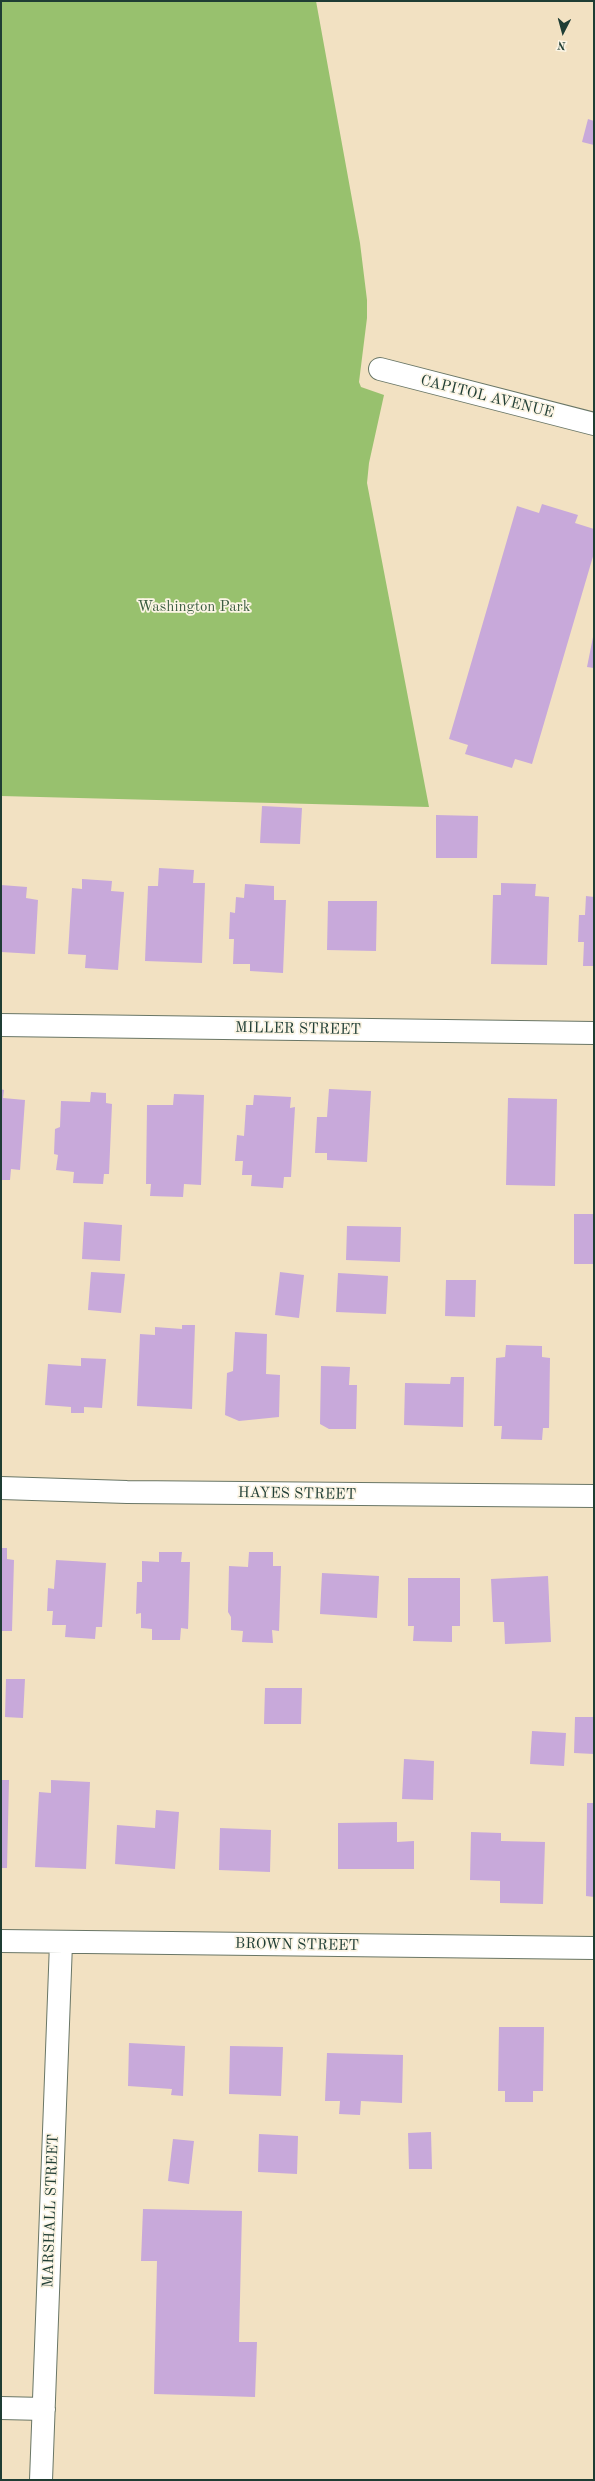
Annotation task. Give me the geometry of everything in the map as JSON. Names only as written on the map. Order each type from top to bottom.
[{"type":"street","name":"CAPITOL AVENUE","points":[[380,369],[594,424]]},
{"type":"street","name":"MILLER STREET","points":[[1,1026],[594,1032]]},
{"type":"street","name":"HAYES STREET","points":[[1,1488],[127,1492],[594,1496]]},
{"type":"street","name":"BROWN STREET","points":[[1,1941],[62,1943],[594,1948]]},
{"type":"street","name":"MARSHALL STREET","points":[[41,2480],[62,1943]]},
{"type":"street","points":[[1,2408],[44,2409]]},
{"type":"green space","name":"Washington Park","points":[[1,1],[316,1],[360,243],[367,300],[367,318],[359,382],[361,387],[384,395],[369,463],[367,483],[429,807],[1,796]]},
{"type":"building","points":[[588,119],[594,121],[594,145],[582,142]]},
{"type":"building","points":[[542,504],[578,515],[575,523],[594,529],[594,553],[532,764],[515,759],[512,768],[465,754],[468,745],[449,739],[517,506],[539,513]]},
{"type":"building","points":[[594,637],[594,668],[587,667]]},
{"type":"building","points":[[262,806],[302,808],[300,844],[260,843]]},
{"type":"building","points":[[436,815],[478,816],[477,858],[436,858]]},
{"type":"building","points":[[159,868],[194,870],[193,883],[205,883],[202,963],[145,961],[148,886],[158,886]]},
{"type":"building","points":[[82,879],[112,881],[111,891],[124,892],[118,970],[85,968],[86,955],[68,954],[72,888],[82,889]]},
{"type":"building","points":[[501,883],[536,884],[535,896],[549,897],[547,965],[491,964],[493,895],[501,895]]},
{"type":"building","points":[[245,884],[274,886],[274,900],[286,900],[283,973],[250,971],[250,964],[233,964],[234,939],[229,939],[230,912],[235,913],[236,897],[244,898]]},
{"type":"building","points":[[1,885],[27,887],[26,898],[38,900],[35,954],[1,952]]},
{"type":"building","points":[[586,896],[594,897],[594,966],[583,966],[584,942],[578,942],[579,915],[585,915]]},
{"type":"building","points":[[328,901],[377,901],[376,951],[327,950]]},
{"type":"building","points":[[1,1089],[4,1090],[3,1098],[25,1100],[20,1170],[11,1169],[10,1180],[1,1180]]},
{"type":"building","points":[[329,1089],[371,1091],[367,1162],[327,1160],[327,1153],[315,1153],[317,1117],[327,1117]]},
{"type":"building","points":[[91,1092],[106,1093],[106,1103],[112,1104],[109,1174],[104,1174],[103,1184],[73,1183],[74,1172],[56,1170],[58,1155],[54,1154],[55,1129],[60,1127],[61,1101],[90,1102]]},
{"type":"building","points":[[174,1094],[204,1095],[201,1185],[184,1184],[183,1197],[150,1196],[151,1184],[146,1184],[147,1105],[173,1105]]},
{"type":"building","points":[[254,1095],[291,1097],[290,1108],[295,1107],[291,1177],[284,1177],[283,1188],[251,1186],[252,1175],[242,1175],[243,1161],[235,1161],[237,1135],[244,1136],[246,1105],[253,1105]]},
{"type":"building","points":[[508,1098],[557,1099],[555,1186],[506,1185]]},
{"type":"building","points":[[574,1214],[594,1214],[594,1264],[574,1264]]},
{"type":"building","points":[[84,1222],[122,1225],[120,1261],[82,1259]]},
{"type":"building","points":[[347,1226],[401,1227],[400,1262],[346,1260]]},
{"type":"building","points":[[91,1272],[125,1274],[121,1313],[88,1310]]},
{"type":"building","points":[[280,1272],[304,1275],[299,1318],[275,1315]]},
{"type":"building","points":[[338,1273],[388,1276],[386,1314],[336,1312]]},
{"type":"building","points":[[446,1280],[476,1280],[475,1317],[445,1316]]},
{"type":"building","points":[[182,1325],[195,1325],[192,1409],[137,1406],[140,1334],[155,1335],[155,1327],[182,1329]]},
{"type":"building","points":[[235,1332],[267,1334],[266,1374],[280,1375],[279,1417],[239,1421],[225,1415],[227,1373],[233,1371]]},
{"type":"building","points":[[506,1345],[542,1346],[542,1357],[550,1358],[549,1428],[543,1428],[542,1440],[501,1439],[502,1426],[494,1426],[496,1358],[505,1357]]},
{"type":"building","points":[[81,1358],[106,1359],[102,1408],[84,1407],[84,1413],[71,1413],[71,1407],[45,1405],[48,1364],[81,1366]]},
{"type":"building","points":[[321,1366],[350,1367],[349,1385],[357,1385],[356,1429],[329,1429],[320,1424]]},
{"type":"building","points":[[451,1377],[464,1377],[463,1427],[404,1425],[405,1383],[450,1384]]},
{"type":"building","points":[[1,1548],[7,1548],[7,1559],[14,1560],[12,1631],[1,1631]]},
{"type":"building","points":[[159,1552],[182,1552],[181,1562],[190,1562],[188,1629],[181,1628],[180,1640],[152,1640],[152,1629],[141,1628],[141,1613],[136,1614],[137,1582],[142,1582],[142,1561],[159,1562]]},
{"type":"building","points":[[249,1552],[273,1552],[273,1566],[281,1566],[279,1631],[272,1630],[273,1643],[242,1642],[243,1631],[231,1630],[231,1617],[228,1612],[229,1566],[248,1567]]},
{"type":"building","points":[[56,1560],[106,1563],[102,1627],[96,1627],[95,1639],[65,1637],[66,1625],[52,1625],[53,1611],[47,1611],[48,1588],[54,1589]]},
{"type":"building","points":[[322,1573],[379,1576],[377,1618],[320,1614]]},
{"type":"building","points":[[548,1576],[551,1642],[505,1644],[504,1622],[493,1622],[491,1579]]},
{"type":"building","points":[[408,1578],[460,1578],[460,1626],[452,1626],[452,1642],[413,1641],[414,1626],[408,1626]]},
{"type":"building","points":[[6,1679],[25,1679],[23,1718],[5,1717]]},
{"type":"building","points":[[265,1688],[302,1688],[301,1724],[264,1724]]},
{"type":"building","points":[[575,1717],[594,1717],[594,1754],[574,1753]]},
{"type":"building","points":[[532,1731],[566,1733],[564,1766],[530,1764]]},
{"type":"building","points":[[404,1759],[434,1761],[433,1800],[402,1799]]},
{"type":"building","points":[[1,1780],[9,1780],[7,1868],[1,1868]]},
{"type":"building","points":[[51,1780],[90,1782],[86,1869],[35,1867],[39,1792],[51,1793]]},
{"type":"building","points":[[587,1803],[594,1803],[594,1897],[586,1896]]},
{"type":"building","points":[[156,1810],[179,1812],[175,1869],[115,1864],[117,1825],[155,1828]]},
{"type":"building","points":[[397,1822],[397,1842],[414,1841],[414,1869],[338,1869],[338,1823]]},
{"type":"building","points":[[220,1828],[271,1830],[270,1872],[219,1870]]},
{"type":"building","points":[[471,1832],[501,1833],[501,1841],[545,1842],[543,1904],[500,1903],[500,1881],[470,1880]]},
{"type":"building","points":[[499,2027],[544,2027],[543,2091],[533,2091],[533,2102],[505,2102],[505,2091],[498,2091]]},
{"type":"building","points":[[129,2043],[185,2046],[183,2096],[171,2095],[172,2089],[128,2086]]},
{"type":"building","points":[[230,2046],[283,2047],[281,2096],[229,2094]]},
{"type":"building","points":[[327,2053],[403,2055],[402,2103],[361,2101],[360,2115],[339,2114],[340,2101],[325,2101]]},
{"type":"building","points":[[431,2132],[432,2169],[409,2169],[408,2133]]},
{"type":"building","points":[[259,2134],[298,2136],[297,2174],[258,2172]]},
{"type":"building","points":[[173,2139],[194,2141],[189,2184],[168,2181]]},
{"type":"building","points":[[143,2209],[242,2211],[239,2342],[257,2342],[255,2397],[154,2394],[157,2261],[141,2261]]}]
